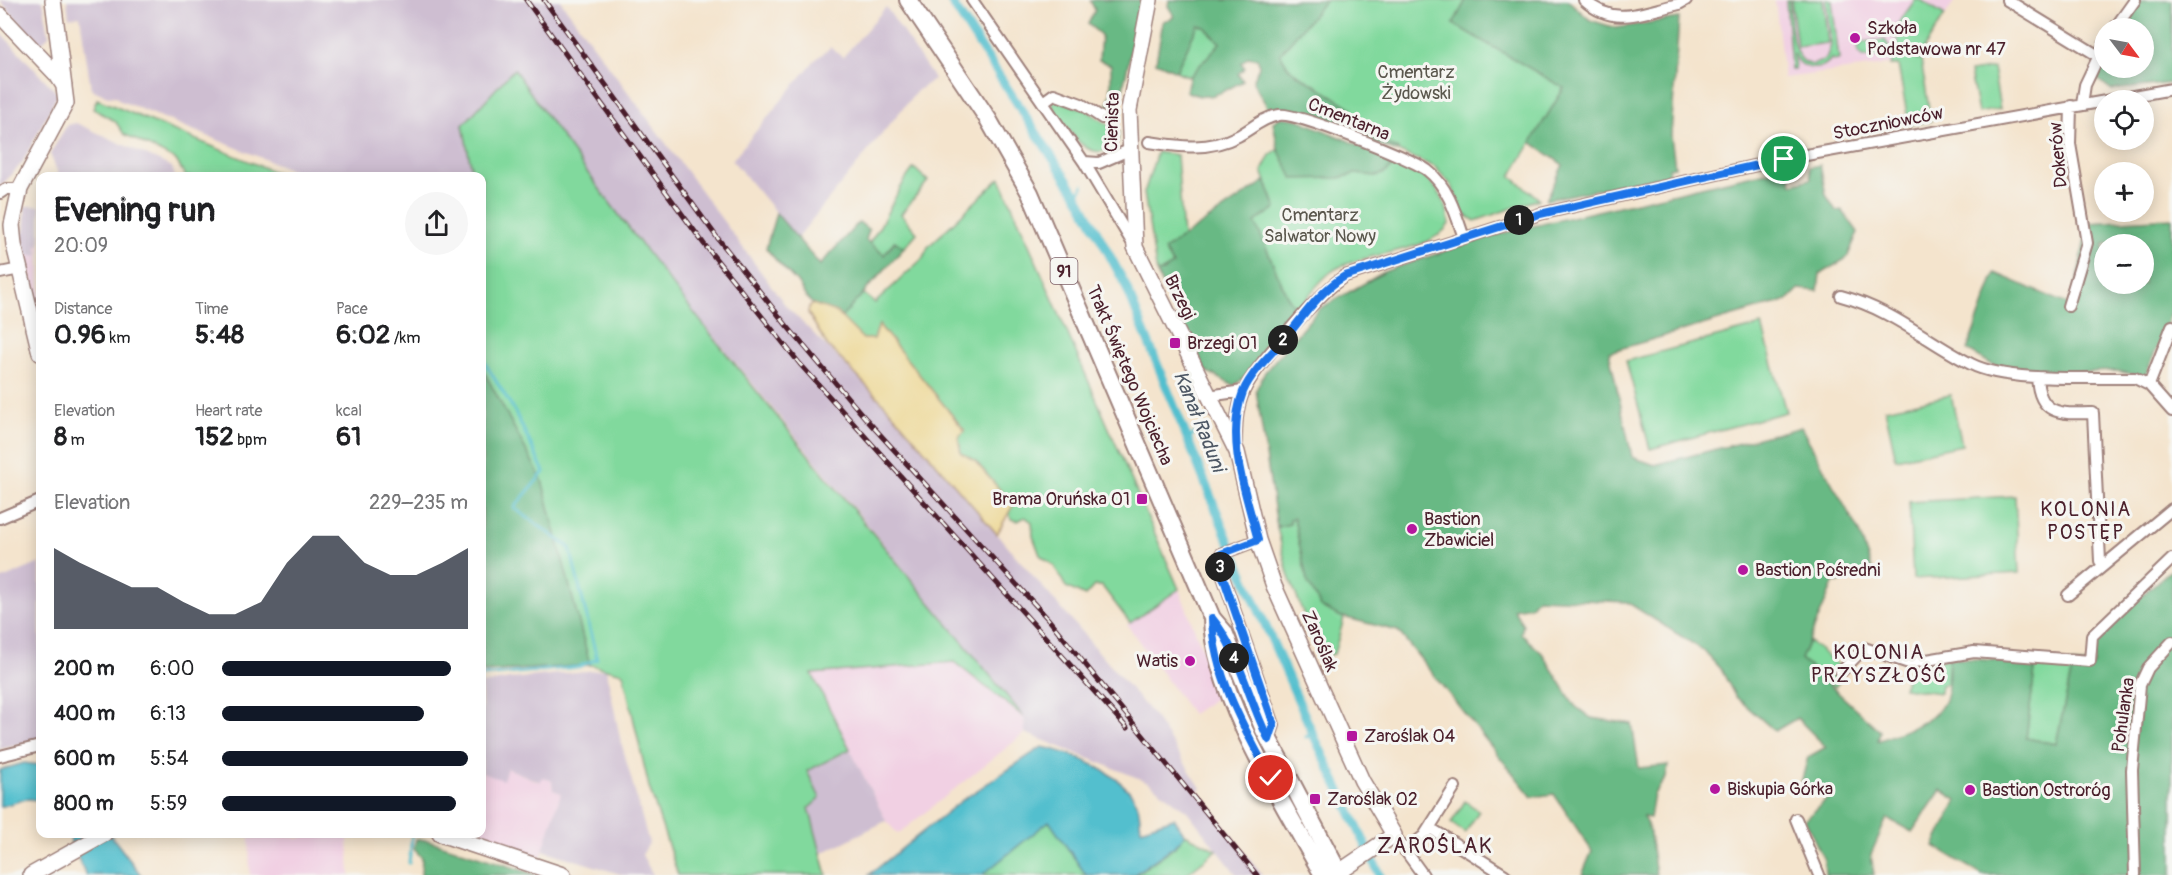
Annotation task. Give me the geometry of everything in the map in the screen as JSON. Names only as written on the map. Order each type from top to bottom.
[{"type":"main road","name":"Trakt Świętego Wojciecha","points":[[908,0],[988,119],[1030,193],[1212,618],[1224,632],[1269,740],[1335,874]]},
{"type":"main road","name":"Trakt Świętego Wojciecha","points":[[1212,618],[1213,639],[1238,712],[1335,874]]},
{"type":"street","points":[[36,336],[12,225],[20,189],[63,109],[66,90],[53,0]]},
{"type":"street","name":"Brzegi","points":[[972,0],[1084,162],[1135,247],[1237,452]]},
{"type":"street","name":"Cienista","points":[[1135,247],[1135,214],[1129,150],[1131,92],[1150,0]]},
{"type":"street","points":[[1584,0],[1599,11],[1613,17],[1679,4],[1686,0]]},
{"type":"street","points":[[2007,0],[2094,54]]},
{"type":"street","points":[[2122,18],[2134,0]]},
{"type":"street","points":[[0,15],[57,75],[66,90]]},
{"type":"street","name":"Dokerów","points":[[2068,306],[2087,243],[2070,144],[2077,105],[2094,63]]},
{"type":"street","name":"Stoczniowców","points":[[1237,452],[1236,425],[1243,391],[1257,371],[1335,282],[1353,273],[1540,214],[1784,159],[2172,89]]},
{"type":"street","points":[[1043,102],[1054,94],[1081,104],[1102,118]]},
{"type":"street","name":"Cmentarna","points":[[1149,142],[1178,146],[1212,146],[1239,135],[1272,116],[1298,116],[1427,170],[1446,194],[1464,238]]},
{"type":"street","points":[[1084,162],[1099,163],[1129,150]]},
{"type":"street","points":[[0,193],[6,189],[20,189]]},
{"type":"street","points":[[0,273],[20,269]]},
{"type":"street","points":[[1841,296],[1912,326],[1970,364],[2037,377],[2135,378],[2149,385],[2172,411]]},
{"type":"street","points":[[2149,385],[2172,326]]},
{"type":"street","points":[[2037,377],[2038,395],[2049,407],[2060,414],[2093,413],[2100,561],[2104,565]]},
{"type":"street","points":[[1208,396],[1243,391]]},
{"type":"street","name":"Zaroślak","points":[[1237,452],[1258,540],[1274,586],[1388,840],[1405,851],[1423,875]]},
{"type":"street","points":[[0,518],[36,503]]},
{"type":"street","points":[[2068,595],[2172,509]]},
{"type":"street","name":"Trakt Świętego Wojciecha","points":[[1258,540],[1224,553],[1218,562],[1274,725],[1269,740]]},
{"type":"street","points":[[1841,672],[1864,648],[1909,663],[1974,652],[2090,661],[2092,636],[2172,559]]},
{"type":"street","name":"Pohulanka","points":[[2135,875],[2132,770],[2140,685],[2148,668],[2172,642]]},
{"type":"street","points":[[0,756],[36,747]]},
{"type":"street","points":[[1405,851],[1430,828],[1455,787]]},
{"type":"street","points":[[1796,819],[1819,875]]},
{"type":"street","points":[[1430,828],[1504,875]]},
{"type":"street","points":[[31,875],[97,838]]},
{"type":"street","points":[[452,838],[563,875]]},
{"type":"street","points":[[1335,874],[1356,863],[1388,840]]},
{"type":"shaded area","points":[[0,0],[43,0],[49,36],[38,46]]},
{"type":"shaded area","points":[[67,0],[560,0],[786,306],[889,409],[1154,716],[1201,788],[1197,791],[1262,875],[1237,875],[1187,811],[1148,782],[1025,733],[1024,717],[668,280],[575,158],[514,70],[463,125],[472,172],[297,172],[121,101],[115,96],[109,97],[91,89],[80,16],[69,17]]},
{"type":"shaded area","name":"Szkoła Podstawowa nr 47","points":[[1775,0],[1955,0],[1916,61],[1784,78]]},
{"type":"shaded area","points":[[886,7],[934,79],[917,91],[797,238],[732,160],[815,60],[831,47],[843,57]]},
{"type":"shaded area","points":[[0,32],[58,94],[22,163],[0,187]]},
{"type":"shaded area","points":[[76,123],[172,167],[174,172],[57,172],[50,154],[67,125]]},
{"type":"shaded area","points":[[25,206],[36,206],[36,255],[26,256],[21,233],[25,231]]},
{"type":"shaded area","points":[[36,254],[36,298],[26,256]]},
{"type":"shaded area","points":[[36,565],[36,741],[0,749],[0,580]]},
{"type":"shaded area","points":[[1179,589],[1220,695],[1192,714],[1127,625]]},
{"type":"shaded area","points":[[954,662],[1024,717],[1025,733],[898,834],[886,821],[812,674]]},
{"type":"shaded area","points":[[606,669],[620,738],[649,843],[642,855],[653,875],[623,875],[543,850],[561,793],[553,790],[552,781],[543,777],[540,782],[507,768],[503,780],[486,774],[486,683]]},
{"type":"shaded area","points":[[850,749],[886,821],[820,854],[809,808],[820,798],[806,771]]},
{"type":"shaded area","points":[[507,768],[539,782],[543,777],[552,781],[553,790],[561,793],[541,858],[516,850],[516,846],[506,843],[504,846],[481,838],[486,838],[486,774],[503,779]]},
{"type":"shaded area","points":[[249,838],[349,838],[350,875],[250,875]]},
{"type":"green space","points":[[1090,0],[1141,0],[1120,104],[1106,112],[1111,92],[1111,65],[1099,60],[1101,35],[1088,24],[1095,10]]},
{"type":"green space","points":[[1169,0],[1326,0],[1280,54],[1295,73],[1352,108],[1342,127],[1398,149],[1397,152],[1287,110],[1278,108],[1270,112],[1253,82],[1259,66],[1258,59],[1248,57],[1241,63],[1245,68],[1238,74],[1243,81],[1222,92],[1202,96],[1186,91],[1190,76],[1220,43],[1205,27],[1198,25],[1176,71],[1156,62],[1163,21],[1173,18],[1168,6]]},
{"type":"green space","name":"Cmentarz Żydowski","points":[[1326,0],[1466,0],[1454,24],[1564,88],[1511,176],[1539,199],[1475,221],[1461,212],[1452,186],[1435,167],[1342,127],[1351,108],[1288,68],[1280,53]]},
{"type":"green space","points":[[1466,0],[1568,0],[1590,20],[1616,28],[1679,18],[1671,136],[1675,167],[1669,168],[1668,175],[1546,200],[1563,165],[1531,142],[1564,88],[1453,24]]},
{"type":"green space","points":[[1786,0],[1789,0],[1795,48],[1805,62],[1813,65],[1826,59],[1831,45],[1826,0],[1832,0],[1839,60],[1833,61],[1832,58],[1822,66],[1811,68],[1796,59],[1793,53],[1795,69],[1791,69]]},
{"type":"green space","points":[[1791,0],[1823,0],[1828,43],[1797,47]]},
{"type":"green space","points":[[1915,0],[1921,0],[1945,15],[1917,60],[1921,60],[1931,121],[1909,125],[1898,65],[1891,65],[1899,40],[1890,35]]},
{"type":"green space","points":[[2141,0],[2172,0],[2172,83],[2112,90],[2096,78],[2154,78],[2154,18],[2129,18]]},
{"type":"green space","points":[[1198,25],[1205,27],[1220,43],[1190,77],[1176,71]]},
{"type":"green space","points":[[1885,40],[1890,48],[1885,57],[1862,57],[1857,50],[1862,42]]},
{"type":"green space","points":[[1993,68],[2000,109],[1978,113],[1970,72]]},
{"type":"green space","points":[[514,69],[573,153],[698,318],[1024,717],[954,662],[812,674],[850,749],[807,771],[820,798],[809,808],[827,875],[678,875],[649,787],[623,673],[590,665],[542,480],[486,375],[486,172],[472,172],[463,125]]},
{"type":"green space","points":[[97,99],[275,172],[183,172],[176,160],[124,134],[115,121],[93,109]]},
{"type":"green space","points":[[1054,99],[1086,110],[1119,132],[1118,142],[1108,150],[1098,152],[1088,149],[1079,142],[1064,123],[1052,105]]},
{"type":"green space","points":[[1281,117],[1297,119],[1396,161],[1387,172],[1378,176],[1355,174],[1338,178],[1293,179],[1278,149],[1273,122]]},
{"type":"green space","name":"Cmentarz Salwator Nowy","points":[[1278,149],[1338,178],[1355,174],[1378,176],[1390,169],[1396,161],[1416,171],[1439,192],[1448,212],[1449,224],[1440,234],[1427,241],[1343,265],[1317,285],[1297,310],[1287,296],[1255,222],[1276,208],[1262,171],[1270,155]]},
{"type":"green space","points":[[1157,152],[1177,155],[1183,237],[1164,250],[1173,265],[1157,274],[1144,193]]},
{"type":"green space","points":[[1820,165],[1826,195],[1836,211],[1842,210],[1858,232],[1847,258],[1820,274],[1818,291],[1799,289],[1788,300],[1609,352],[1632,457],[1655,465],[1801,427],[1858,530],[1872,569],[1838,583],[1834,582],[1801,659],[1880,731],[1878,741],[1916,726],[1934,715],[1940,708],[1948,690],[1949,658],[2036,662],[2026,738],[2056,744],[2073,664],[2094,665],[2095,648],[2102,630],[2172,569],[2172,875],[1982,875],[1934,846],[1957,800],[1941,790],[1912,832],[1887,818],[1871,854],[1874,875],[1825,875],[1824,860],[1805,820],[1830,796],[1801,783],[1808,757],[1826,747],[1797,718],[1775,731],[1735,696],[1722,671],[1703,650],[1627,602],[1537,598],[1531,606],[1513,609],[1523,625],[1521,634],[1542,653],[1575,706],[1591,718],[1632,724],[1639,768],[1668,765],[1666,778],[1654,794],[1650,818],[1643,817],[1649,828],[1656,875],[1582,875],[1592,851],[1554,794],[1532,797],[1398,631],[1339,616],[1321,607],[1307,581],[1294,518],[1290,519],[1290,524],[1277,527],[1256,390],[1265,372],[1319,309],[1386,271],[1490,236],[1788,167],[1792,184],[1811,179],[1809,167]]},
{"type":"green space","points":[[914,168],[928,181],[901,214],[917,233],[904,248],[894,241],[885,255],[869,243],[901,186]]},
{"type":"green space","points":[[1000,178],[1179,589],[1130,623],[1102,586],[1094,586],[1085,596],[1066,587],[1054,566],[1040,555],[1033,536],[1032,522],[1025,517],[1018,521],[1011,519],[1009,512],[1013,505],[975,460],[961,453],[958,436],[965,431],[879,325],[874,339],[863,339],[841,318],[863,293],[875,303],[923,258],[928,247]]},
{"type":"green space","points":[[1265,181],[1276,208],[1255,222],[1287,296],[1297,310],[1247,375],[1234,386],[1206,371],[1157,274],[1173,265],[1164,250]]},
{"type":"green space","points":[[776,213],[820,265],[859,222],[869,230],[866,240],[884,255],[895,241],[904,248],[841,318],[809,301],[797,283],[766,248]]},
{"type":"green space","points":[[2172,218],[2172,311],[2145,377],[2117,371],[2023,374],[2000,369],[1967,350],[1995,273],[2072,306],[2088,223],[2154,222],[2154,219]]},
{"type":"green space","points":[[1762,325],[1786,412],[1650,449],[1626,361]]},
{"type":"green space","points":[[486,375],[542,480],[590,665],[486,672]]},
{"type":"green space","points":[[1951,395],[1962,445],[1896,459],[1885,409]]},
{"type":"green space","points":[[2015,496],[2019,573],[1913,579],[1909,502]]},
{"type":"green space","points":[[1294,518],[1299,544],[1339,616],[1344,618],[1334,654],[1320,657],[1288,574],[1277,527],[1290,524],[1289,519]]},
{"type":"green space","points":[[1809,641],[1842,668],[1837,674],[1841,679],[1835,687],[1801,659]]},
{"type":"green space","points":[[1949,658],[1947,684],[1941,685],[1940,693],[1903,688],[1910,667]]},
{"type":"green space","points":[[2036,662],[2073,664],[2056,744],[2026,738]]},
{"type":"green space","points":[[1465,801],[1479,811],[1465,833],[1451,823]]},
{"type":"green space","points":[[1049,821],[1086,875],[982,875]]},
{"type":"green space","points":[[1185,834],[1217,850],[1185,875],[1135,875],[1176,846]]},
{"type":"green space","points":[[416,839],[427,840],[537,875],[421,875],[422,858],[414,849]]},
{"type":"sand","points":[[813,304],[836,312],[863,339],[874,339],[879,325],[965,431],[958,437],[961,453],[974,460],[1013,505],[997,534],[889,409],[827,345],[808,313],[809,307]]},
{"type":"water","points":[[1042,747],[1082,760],[1122,784],[1138,806],[1141,829],[1174,818],[1185,835],[1176,845],[1133,875],[1086,875],[1049,821],[982,875],[869,875],[961,801]]},
{"type":"water","points":[[24,763],[36,764],[36,800],[26,799],[0,807],[0,770]]},
{"type":"water","points":[[70,838],[113,838],[141,875],[86,875]]},
{"type":"waterway","name":"Kanał Raduni","points":[[950,0],[1080,200],[1125,284],[1229,542],[1313,734],[1380,875]]},
{"type":"waterway","points":[[1078,197],[1083,185]]},
{"type":"waterway","points":[[486,364],[514,410],[544,472],[514,508],[570,548],[597,659],[578,667],[486,676]]},
{"type":"waterway","points":[[1188,441],[1200,427]]},
{"type":"waterway","name":"Kanał Raduni","points":[[1306,737],[1313,734]]},
{"type":"waterway","points":[[409,863],[412,838]]},
{"type":"railway","points":[[526,0],[704,244],[800,364],[1127,728]]},
{"type":"railway","points":[[544,0],[716,236],[787,326],[866,419],[1049,620],[1257,875]]},
{"type":"place","name":"Szkoła Podstawowa nr 47","points":[[1855,38]]},
{"type":"place","name":"Brzegi 01","points":[[1175,343]]},
{"type":"place","name":"Brama Oruńska 01","points":[[1142,499]]},
{"type":"place","name":"Bastion Zbawiciel","points":[[1412,529]]},
{"type":"place","name":"Bastion Pośredni","points":[[1743,570]]},
{"type":"place","name":"Watis","points":[[1190,661]]},
{"type":"place","name":"Zaroślak 04","points":[[1352,736]]},
{"type":"place","name":"Biskupia Górka","points":[[1715,789]]},
{"type":"place","name":"Bastion Ostroróg","points":[[1970,790]]},
{"type":"place","name":"Zaroślak 02","points":[[1315,799]]},
{"type":"district","name":"KOLONIA POSTĘP","points":[[2086,520]]},
{"type":"district","name":"KOLONIA PRZYSZŁOŚĆ","points":[[1879,664]]},
{"type":"district","name":"ZAROŚLAK","points":[[1435,846]]},
{"type":"route","points":[[1271,778],[1251,742],[1221,668],[1213,639],[1212,618],[1224,632],[1269,740],[1274,725],[1218,562],[1221,554],[1258,540],[1237,452],[1236,425],[1243,391],[1257,371],[1315,302],[1329,287],[1345,276],[1540,214],[1784,159]]}]
